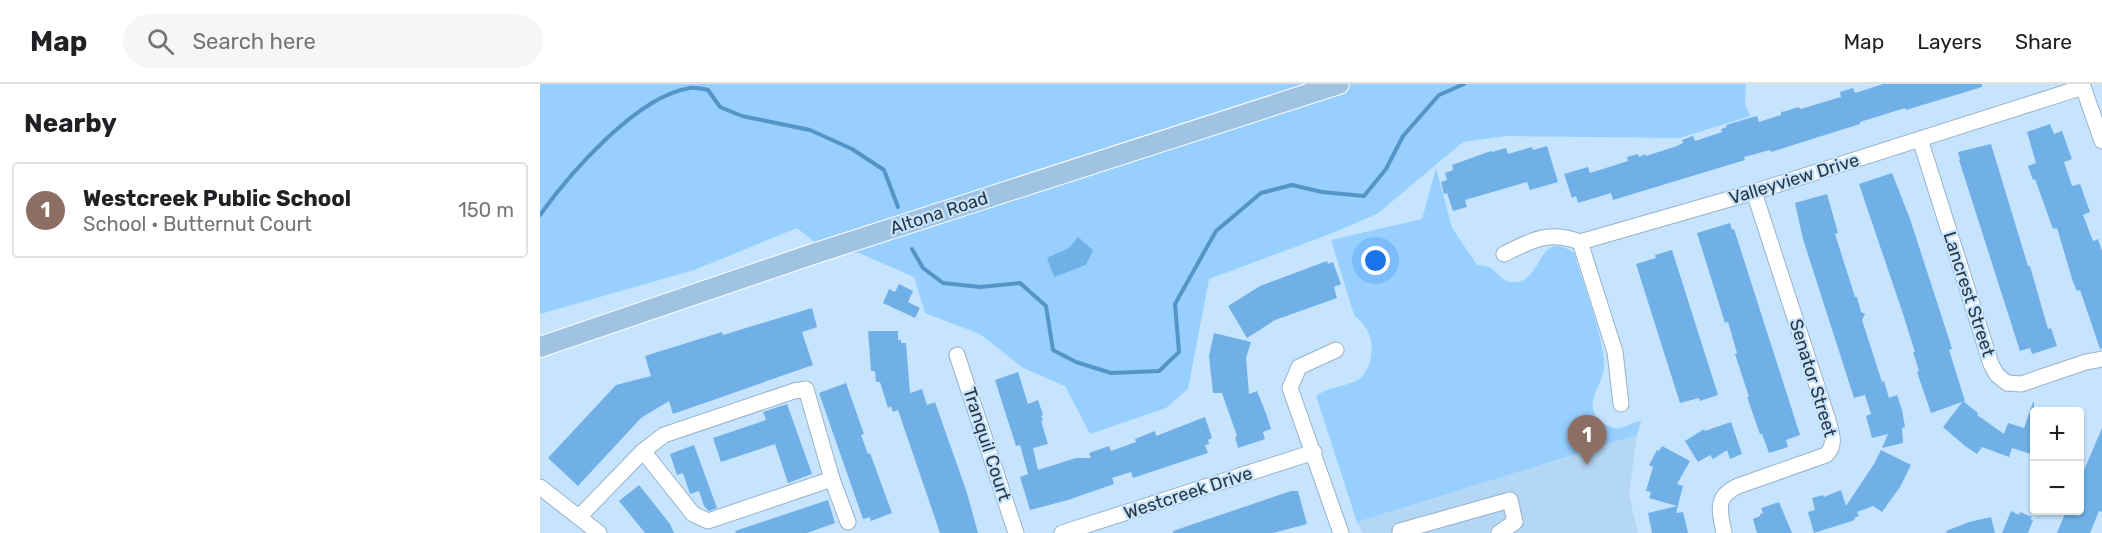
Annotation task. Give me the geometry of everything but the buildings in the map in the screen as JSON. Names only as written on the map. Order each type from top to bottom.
[{"type":"main road","name":"Altona Road","points":[[540,347],[810,255],[1339,84]]},
{"type":"street","name":"Valleyview Drive","points":[[1504,254],[1525,243],[1547,236],[1566,236],[1580,242],[1754,192],[2082,86]]},
{"type":"street","points":[[2082,86],[2102,141]]},
{"type":"street","name":"Lancrest Street","points":[[1920,139],[1988,354],[1997,375],[2007,382],[2021,384],[2086,362],[2102,359]]},
{"type":"street","name":"Senator Street","points":[[1724,533],[1720,504],[1726,494],[1738,486],[1826,455],[1833,443],[1828,420],[1754,192]]},
{"type":"street","points":[[1580,242],[1615,352],[1621,404]]},
{"type":"street","points":[[1336,350],[1299,367],[1290,388],[1341,533]]},
{"type":"street","name":"Tranquil Court","points":[[957,355],[1016,533]]},
{"type":"street","points":[[579,517],[644,451],[664,435],[806,389],[832,479],[848,522]]},
{"type":"street","points":[[644,451],[693,514],[708,521],[832,479]]},
{"type":"street","name":"Westcreek Drive","points":[[1062,533],[1314,452]]},
{"type":"street","points":[[540,487],[599,533]]},
{"type":"street","points":[[1400,533],[1400,531],[1510,500],[1515,522],[1499,533]]},
{"type":"shaded area","points":[[540,84],[1746,84],[1745,104],[1750,116],[1680,138],[1507,136],[1463,142],[1377,214],[1209,279],[1188,389],[1166,408],[1090,434],[1065,386],[1023,368],[980,334],[925,313],[914,277],[859,253],[827,252],[797,228],[694,270],[540,314]]},
{"type":"shaded area","points":[[1436,168],[1452,228],[1477,265],[1490,267],[1508,281],[1522,281],[1530,275],[1546,251],[1552,247],[1561,247],[1574,253],[1604,357],[1603,375],[1593,401],[1595,413],[1606,424],[1616,428],[1641,421],[1637,435],[1357,522],[1316,396],[1361,378],[1369,365],[1372,347],[1370,335],[1354,315],[1331,240],[1422,219]]},
{"type":"shaded area","points":[[1637,435],[1629,495],[1638,533],[1363,533],[1357,522]]},
{"type":"waterway","points":[[912,249],[923,268],[943,283],[980,287],[1020,283],[1046,306],[1053,350],[1076,362],[1111,373],[1159,371],[1179,352],[1175,304],[1216,231],[1261,193],[1292,185],[1322,192],[1364,196],[1386,169],[1403,136],[1439,95],[1464,84]]},
{"type":"waterway","points":[[540,215],[587,158],[627,121],[648,105],[670,94],[692,88],[708,90],[720,107],[742,116],[810,130],[852,149],[884,170],[898,207]]},
{"type":"place","name":"Westcreek Public School","points":[[1587,465]]}]
